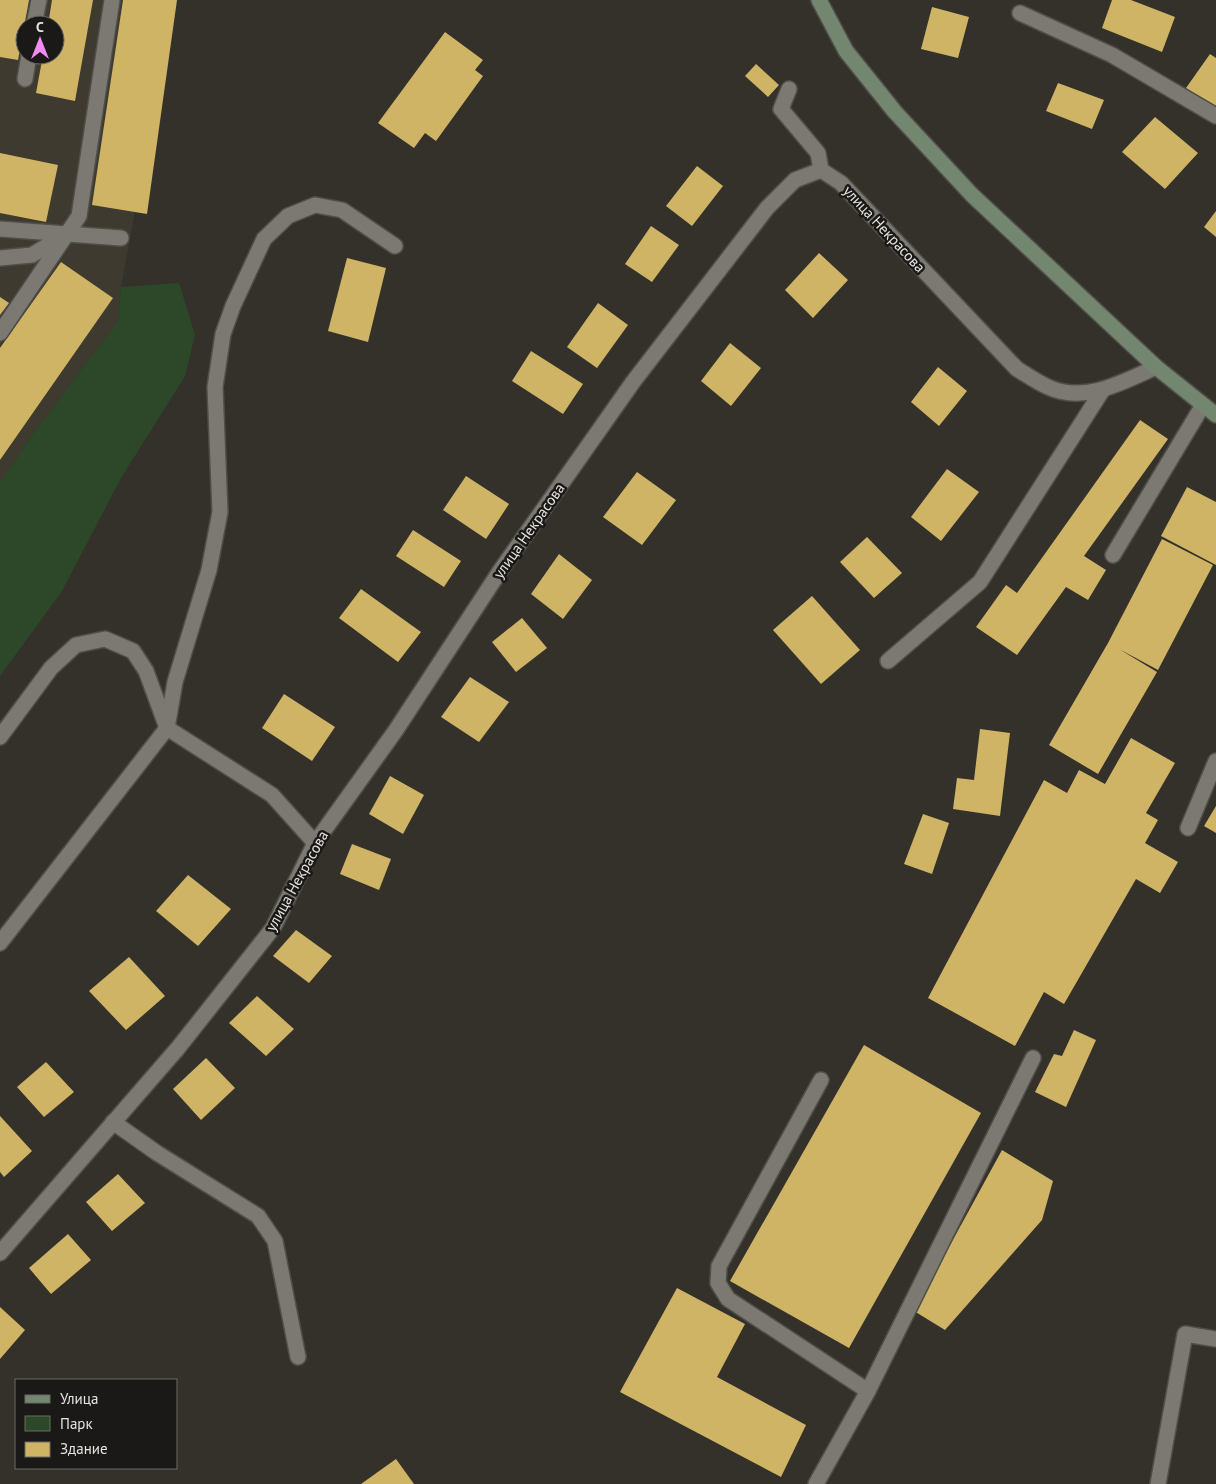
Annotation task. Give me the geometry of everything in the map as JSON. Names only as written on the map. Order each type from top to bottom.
[{"type":"main road","points":[[819,0],[846,51],[895,112],[972,195],[1156,368],[1216,415]]},
{"type":"street","points":[[36,15],[39,0]]},
{"type":"street","points":[[0,332],[79,216],[112,0]]},
{"type":"street","points":[[1020,13],[1112,55],[1216,116]]},
{"type":"street","points":[[25,79],[27,65]]},
{"type":"street","points":[[789,89],[781,109],[818,153],[821,170]]},
{"type":"street","name":"улица Некрасова","points":[[0,1253],[178,1048],[273,928],[315,843],[396,730],[500,571],[633,382],[767,208],[795,180],[821,170],[841,183],[1017,369],[1049,388],[1077,392],[1102,391],[1156,368]]},
{"type":"street","points":[[0,943],[167,728],[175,682],[209,570],[220,512],[215,387],[223,334],[232,306],[264,239],[288,216],[315,205],[342,210],[395,246]]},
{"type":"street","points":[[0,230],[121,238]]},
{"type":"street","points":[[0,258],[32,254],[68,233]]},
{"type":"street","points":[[888,661],[980,582],[1102,391]]},
{"type":"street","points":[[1113,555],[1203,405]]},
{"type":"street","points":[[0,737],[51,668],[76,645],[105,639],[133,651],[146,671],[167,728],[272,795],[315,843]]},
{"type":"street","points":[[1188,828],[1216,761]]},
{"type":"street","points":[[816,1484],[868,1391],[1033,1058]]},
{"type":"street","points":[[821,1080],[719,1266],[718,1283],[728,1299],[868,1391]]},
{"type":"street","points":[[113,1122],[157,1153],[258,1216],[275,1241],[298,1357]]},
{"type":"street","points":[[1158,1484],[1185,1334],[1216,1339]]},
{"type":"shaded area","points":[[0,0],[174,0],[121,287],[118,321],[31,437],[0,483]]},
{"type":"green space","points":[[179,283],[195,335],[185,376],[121,478],[62,591],[0,676],[0,483],[31,437],[118,321],[121,287]]},
{"type":"building","points":[[0,0],[29,0],[26,15],[15,15],[15,60],[0,57]]},
{"type":"building","points":[[52,0],[93,0],[75,101],[36,93],[41,65],[65,65],[65,15],[50,15]]},
{"type":"building","points":[[123,0],[177,0],[147,214],[92,205]]},
{"type":"building","points":[[1112,0],[1131,0],[1175,17],[1162,52],[1102,28]]},
{"type":"building","points":[[932,7],[969,17],[958,58],[921,49]]},
{"type":"building","points":[[445,32],[483,60],[475,70],[483,76],[436,141],[425,133],[414,148],[378,123]]},
{"type":"building","points":[[1210,54],[1216,58],[1216,109],[1186,88]]},
{"type":"building","points":[[756,64],[779,85],[768,97],[745,76]]},
{"type":"building","points":[[1058,83],[1104,100],[1092,129],[1046,111]]},
{"type":"building","points":[[1155,117],[1198,153],[1165,189],[1122,152]]},
{"type":"building","points":[[0,153],[58,165],[46,222],[0,213]]},
{"type":"building","points":[[697,166],[723,186],[692,226],[666,206]]},
{"type":"building","points":[[1216,211],[1216,237],[1204,227]]},
{"type":"building","points":[[651,226],[679,245],[652,282],[625,264]]},
{"type":"building","points":[[819,253],[848,280],[813,318],[785,290]]},
{"type":"building","points":[[347,258],[386,268],[368,342],[328,331]]},
{"type":"building","points":[[61,262],[113,298],[0,460],[0,348]]},
{"type":"building","points":[[0,297],[9,303],[0,315]]},
{"type":"building","points":[[598,303],[628,325],[597,368],[567,347]]},
{"type":"building","points":[[730,343],[761,368],[731,406],[701,381]]},
{"type":"building","points":[[531,351],[583,384],[563,414],[512,381]]},
{"type":"building","points":[[938,367],[967,391],[939,426],[911,402]]},
{"type":"building","points":[[1140,420],[1168,439],[1084,556],[1106,570],[1088,600],[1066,587],[1017,655],[976,627],[1006,585],[1017,593]]},
{"type":"building","points":[[947,469],[979,492],[941,541],[911,517]]},
{"type":"building","points":[[637,472],[676,500],[642,545],[603,517]]},
{"type":"building","points":[[466,476],[509,504],[486,539],[443,510]]},
{"type":"building","points":[[1187,487],[1216,502],[1216,565],[1161,536]]},
{"type":"building","points":[[413,530],[461,561],[444,587],[396,556]]},
{"type":"building","points":[[867,537],[902,573],[874,598],[840,562]]},
{"type":"building","points":[[1162,539],[1213,565],[1158,670],[1119,649],[1157,672],[1098,774],[1049,745],[1108,643]]},
{"type":"building","points":[[559,554],[592,580],[563,619],[531,594]]},
{"type":"building","points":[[361,589],[421,632],[398,662],[339,618]]},
{"type":"building","points":[[812,596],[860,650],[821,684],[773,630]]},
{"type":"building","points":[[522,618],[547,648],[516,672],[492,642]]},
{"type":"building","points":[[470,677],[509,702],[479,742],[441,717]]},
{"type":"building","points":[[284,694],[335,727],[312,761],[262,728]]},
{"type":"building","points":[[980,729],[1010,733],[1000,816],[953,809],[957,778],[974,780]]},
{"type":"building","points":[[1131,738],[1175,763],[1146,813],[1158,820],[1145,843],[1178,862],[1160,893],[1136,879],[1064,1004],[1044,992],[1015,1046],[928,998],[1044,780],[1067,793],[1079,770],[1105,784]]},
{"type":"building","points":[[390,776],[424,795],[403,834],[369,814]]},
{"type":"building","points":[[1216,806],[1216,833],[1204,826]]},
{"type":"building","points":[[923,814],[949,823],[932,874],[904,864]]},
{"type":"building","points":[[352,844],[391,859],[379,890],[340,874]]},
{"type":"building","points":[[188,875],[231,909],[198,946],[156,911]]},
{"type":"building","points":[[296,930],[332,956],[309,983],[273,956]]},
{"type":"building","points":[[129,957],[165,996],[126,1030],[89,991]]},
{"type":"building","points":[[257,996],[294,1029],[266,1056],[229,1023]]},
{"type":"building","points":[[1074,1030],[1096,1040],[1066,1107],[1035,1092],[1054,1054],[1062,1056]]},
{"type":"building","points":[[864,1045],[981,1113],[849,1348],[730,1281]]},
{"type":"building","points":[[206,1058],[235,1088],[201,1120],[173,1089]]},
{"type":"building","points":[[46,1062],[74,1092],[44,1117],[17,1087]]},
{"type":"building","points":[[0,1116],[32,1151],[4,1177],[0,1172]]},
{"type":"building","points":[[1002,1150],[1053,1181],[1042,1220],[945,1330],[914,1311]]},
{"type":"building","points":[[118,1174],[145,1203],[112,1231],[86,1202]]},
{"type":"building","points":[[68,1234],[91,1260],[51,1294],[29,1268]]},
{"type":"building","points":[[677,1288],[745,1324],[717,1377],[806,1425],[781,1477],[620,1392]]},
{"type":"building","points":[[0,1307],[25,1330],[0,1359]]},
{"type":"building","points":[[396,1459],[414,1484],[361,1484]]}]
